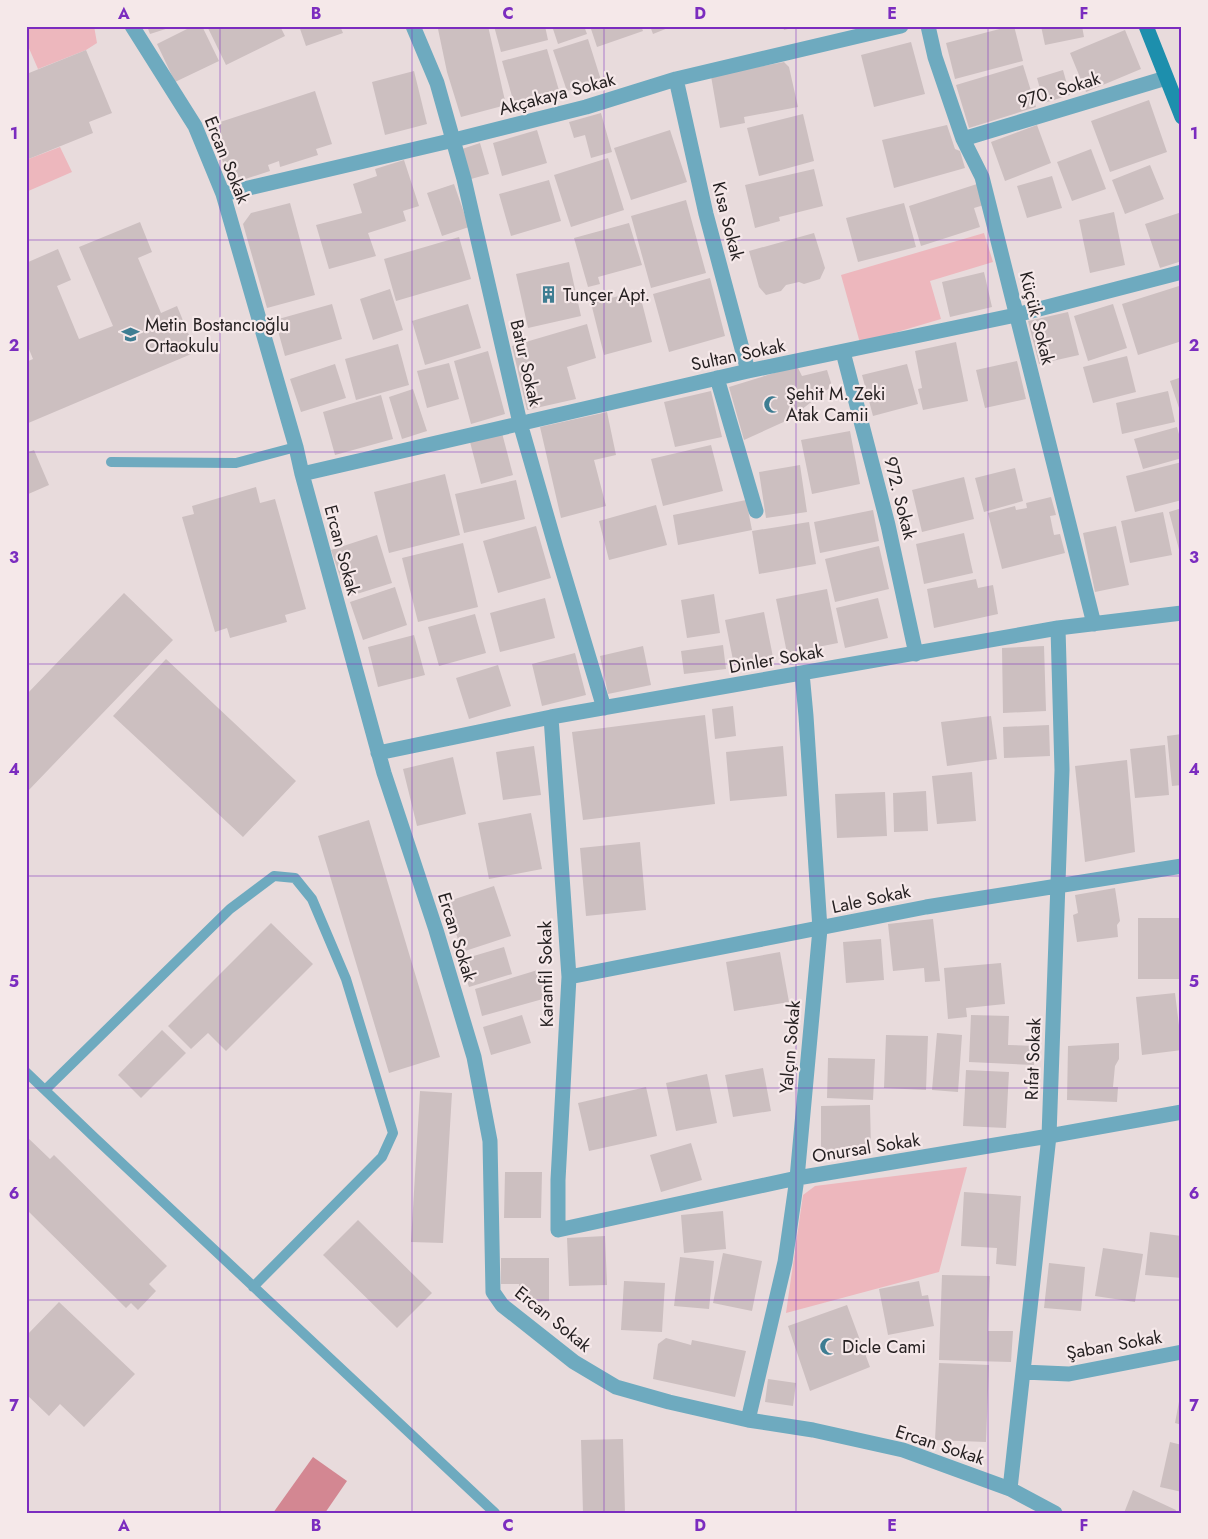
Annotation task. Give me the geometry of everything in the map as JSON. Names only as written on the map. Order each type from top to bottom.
[{"type":"street","name":"Ercan Sokak","points":[[132,26],[195,126],[223,194],[296,447],[378,753],[436,930],[474,1057],[490,1141],[493,1292],[502,1305],[574,1362],[616,1387],[669,1402],[748,1420],[813,1430],[903,1450],[1010,1489],[1055,1513]]},
{"type":"street","name":"Batur Sokak","points":[[413,26],[437,83],[454,140],[520,423],[604,708]]},
{"type":"street","name":"Akçakaya Sokak","points":[[223,194],[454,140],[586,107],[676,79],[901,26]]},
{"type":"street","name":"Küçük Sokak","points":[[928,26],[935,56],[963,139],[982,178],[1094,624]]},
{"type":"street","points":[[1146,26],[1182,117]]},
{"type":"street","name":"970. Sokak","points":[[963,139],[1166,78]]},
{"type":"street","name":"Kısa Sokak","points":[[676,79],[706,214],[748,371]]},
{"type":"street","name":"Sultan Sokak","points":[[302,474],[716,378],[1016,315],[1182,272]]},
{"type":"street","name":"972. Sokak","points":[[843,352],[888,524],[916,654]]},
{"type":"street","points":[[716,378],[756,511]]},
{"type":"street","name":"Dinler Sokak","points":[[378,753],[550,717],[1058,628],[1182,613]]},
{"type":"street","name":"Rıfat Sokak","points":[[1010,1489],[1049,1136],[1062,770],[1058,628]]},
{"type":"street","name":"Yalçın Sokak","points":[[748,1420],[785,1262],[797,1178],[820,929],[802,673]]},
{"type":"street","name":"Karanfil Sokak","points":[[550,717],[569,977],[558,1180],[558,1230]]},
{"type":"street","name":"Lale Sokak","points":[[569,977],[926,907],[1182,866]]},
{"type":"street","name":"Onursal Sokak","points":[[558,1230],[797,1178],[1182,1112]]},
{"type":"street","name":"Şaban Sokak","points":[[1023,1372],[1069,1374],[1182,1352]]},
{"type":"lane","points":[[112,462],[236,463],[296,447]]},
{"type":"lane","points":[[45,1090],[230,909],[274,876],[295,878],[312,899],[346,979],[393,1133],[382,1157],[253,1287]]},
{"type":"lane","points":[[26,1072],[494,1513]]},
{"type":"shaded area","points":[[26,26],[94,26],[97,43],[86,50],[38,69],[28,46],[26,46]]},
{"type":"shaded area","points":[[60,147],[72,172],[26,192],[26,160]]},
{"type":"shaded area","points":[[984,233],[993,262],[930,281],[941,319],[860,343],[841,275]]},
{"type":"shaded area","points":[[967,1167],[939,1272],[786,1313],[803,1195],[815,1186]]},
{"type":"shaded area","points":[[313,1457],[347,1481],[325,1513],[273,1513]]},
{"type":"building","points":[[147,26],[172,26],[172,27],[150,34]]},
{"type":"building","points":[[193,26],[202,26],[219,61],[175,82],[157,44]]},
{"type":"building","points":[[207,26],[280,26],[285,36],[226,65]]},
{"type":"building","points":[[299,26],[340,26],[343,33],[306,46]]},
{"type":"building","points":[[451,26],[488,26],[506,105],[461,117],[447,72],[438,29]]},
{"type":"building","points":[[494,26],[545,26],[548,40],[501,52]]},
{"type":"building","points":[[552,26],[584,26],[587,34],[558,44]]},
{"type":"building","points":[[590,26],[641,26],[643,31],[597,47]]},
{"type":"building","points":[[650,26],[673,26],[653,34]]},
{"type":"building","points":[[783,26],[796,26],[796,27],[784,30]]},
{"type":"building","points":[[1014,26],[1023,61],[955,79],[946,43]]},
{"type":"building","points":[[1041,26],[1082,26],[1084,37],[1045,45]]},
{"type":"building","points":[[1125,30],[1141,69],[1086,92],[1070,53]]},
{"type":"building","points":[[588,39],[601,80],[567,91],[553,50]]},
{"type":"building","points":[[911,42],[925,94],[874,107],[861,55]]},
{"type":"building","points":[[547,49],[560,94],[515,107],[502,61]]},
{"type":"building","points":[[86,50],[112,113],[89,122],[93,133],[26,160],[26,65],[29,73]]},
{"type":"building","points":[[784,62],[789,67],[798,107],[744,117],[745,123],[720,128],[711,76]]},
{"type":"building","points":[[1023,65],[1036,107],[969,128],[956,85]]},
{"type":"building","points":[[1063,70],[1070,95],[1044,103],[1037,78]]},
{"type":"building","points":[[414,71],[427,124],[385,135],[372,82]]},
{"type":"building","points":[[315,91],[332,144],[316,149],[318,155],[280,167],[279,161],[268,165],[270,171],[230,184],[211,125]]},
{"type":"building","points":[[1149,100],[1167,152],[1110,172],[1091,121]]},
{"type":"building","points":[[601,113],[612,152],[591,158],[585,135],[574,138],[569,122]]},
{"type":"building","points":[[803,114],[814,161],[759,176],[747,128]]},
{"type":"building","points":[[947,125],[955,149],[960,151],[965,168],[894,188],[882,140]]},
{"type":"building","points":[[1037,125],[1051,163],[1005,181],[991,142]]},
{"type":"building","points":[[537,130],[547,163],[502,176],[493,143]]},
{"type":"building","points":[[670,130],[687,182],[631,200],[614,148]]},
{"type":"building","points":[[480,143],[489,174],[471,179],[462,149]]},
{"type":"building","points":[[1091,149],[1106,189],[1072,201],[1057,162]]},
{"type":"building","points":[[608,158],[624,210],[571,227],[554,175]]},
{"type":"building","points":[[404,160],[419,206],[403,211],[406,221],[368,233],[376,256],[329,269],[316,225],[362,213],[353,184],[377,176],[375,169]]},
{"type":"building","points":[[1150,165],[1164,199],[1125,214],[1112,180]]},
{"type":"building","points":[[814,169],[823,206],[779,217],[780,221],[755,228],[745,185]]},
{"type":"building","points":[[1052,176],[1062,208],[1027,218],[1017,186]]},
{"type":"building","points":[[549,180],[561,221],[511,236],[499,194]]},
{"type":"building","points":[[454,184],[469,227],[442,236],[427,193]]},
{"type":"building","points":[[977,184],[984,205],[974,208],[980,227],[921,246],[909,206]]},
{"type":"building","points":[[686,200],[706,273],[651,288],[631,216]]},
{"type":"building","points":[[290,203],[315,295],[267,308],[243,224],[251,213]]},
{"type":"building","points":[[904,203],[916,247],[858,262],[846,218]]},
{"type":"building","points":[[1114,212],[1125,265],[1090,273],[1079,220]]},
{"type":"building","points":[[1182,212],[1182,261],[1160,268],[1145,224]]},
{"type":"building","points":[[140,222],[152,252],[138,258],[161,313],[177,306],[196,352],[26,424],[26,362],[33,359],[26,342],[26,263],[58,249],[71,280],[57,286],[79,339],[113,326],[79,247]]},
{"type":"building","points":[[629,223],[642,265],[598,277],[600,284],[588,287],[574,238]]},
{"type":"building","points":[[814,233],[825,268],[820,279],[804,284],[799,282],[786,285],[781,291],[766,295],[759,287],[749,251]]},
{"type":"building","points":[[459,237],[471,279],[396,301],[384,259]]},
{"type":"building","name":"Tunçer Apt.","points":[[569,262],[581,316],[528,328],[516,274]]},
{"type":"building","points":[[984,272],[992,307],[950,317],[942,282]]},
{"type":"building","points":[[710,278],[725,336],[669,352],[653,294]]},
{"type":"building","points":[[1179,286],[1182,293],[1182,341],[1138,355],[1122,304]]},
{"type":"building","points":[[390,289],[403,330],[373,340],[360,299]]},
{"type":"building","points":[[639,291],[652,342],[604,355],[591,303]]},
{"type":"building","points":[[332,304],[342,339],[285,356],[275,320]]},
{"type":"building","points":[[468,304],[481,348],[425,365],[412,321]]},
{"type":"building","points":[[1113,304],[1127,348],[1088,361],[1074,316]]},
{"type":"building","points":[[1068,312],[1079,355],[1039,364],[1028,321]]},
{"type":"building","points":[[587,324],[596,358],[567,367],[576,399],[527,410],[512,346]]},
{"type":"building","points":[[956,342],[968,401],[923,410],[918,389],[922,388],[915,351]]},
{"type":"building","points":[[398,344],[409,385],[356,400],[345,359]]},
{"type":"building","points":[[488,351],[505,414],[471,424],[454,361]]},
{"type":"building","points":[[1127,356],[1136,392],[1093,403],[1083,367]]},
{"type":"building","points":[[1017,361],[1026,399],[985,408],[976,370]]},
{"type":"building","points":[[449,363],[459,399],[427,408],[417,371]]},
{"type":"building","points":[[335,364],[346,398],[301,412],[290,379]]},
{"type":"building","points":[[907,364],[918,404],[873,416],[862,375]]},
{"type":"building","name":"Şehit M. Zeki Atak Camii","points":[[797,366],[802,376],[827,370],[832,386],[788,420],[744,440],[729,387]]},
{"type":"building","points":[[1182,377],[1182,414],[1181,414],[1170,381]]},
{"type":"building","points":[[413,389],[427,431],[402,439],[389,397]]},
{"type":"building","points":[[711,391],[722,437],[675,447],[664,402]]},
{"type":"building","points":[[1168,391],[1175,422],[1122,434],[1116,403]]},
{"type":"building","points":[[381,395],[393,439],[335,455],[323,412]]},
{"type":"building","points":[[607,412],[616,455],[594,460],[606,506],[561,518],[540,427]]},
{"type":"building","points":[[1177,427],[1182,445],[1182,458],[1143,469],[1134,439]]},
{"type":"building","points":[[850,431],[860,484],[812,494],[801,440]]},
{"type":"building","points":[[502,433],[513,475],[481,484],[470,442]]},
{"type":"building","points":[[711,445],[723,491],[663,506],[651,459]]},
{"type":"building","points":[[34,450],[49,485],[26,495],[26,453]]},
{"type":"building","points":[[1182,462],[1182,500],[1135,512],[1126,476]]},
{"type":"building","points":[[800,465],[807,512],[766,518],[759,472]]},
{"type":"building","points":[[1015,468],[1023,501],[984,512],[975,478]]},
{"type":"building","points":[[445,474],[460,535],[389,553],[374,492]]},
{"type":"building","points":[[964,477],[974,519],[922,532],[912,490]]},
{"type":"building","points":[[516,480],[525,519],[464,533],[455,494]]},
{"type":"building","points":[[256,487],[260,503],[275,499],[306,609],[285,615],[287,622],[230,638],[227,628],[215,632],[182,517],[194,514],[192,506]]},
{"type":"building","points":[[1051,497],[1056,515],[1050,516],[1054,535],[1060,534],[1065,553],[1002,569],[988,513],[1015,506],[1016,510],[1027,508],[1026,503]]},
{"type":"building","points":[[746,500],[752,530],[678,545],[673,515]]},
{"type":"building","points":[[656,505],[667,545],[609,560],[599,521]]},
{"type":"building","points":[[1182,508],[1182,557],[1181,557],[1169,512]]},
{"type":"building","points":[[873,510],[879,541],[820,553],[814,522]]},
{"type":"building","points":[[1163,512],[1172,555],[1130,563],[1121,521]]},
{"type":"building","points":[[809,522],[816,564],[759,574],[752,531]]},
{"type":"building","points":[[536,526],[551,578],[498,593],[483,541]]},
{"type":"building","points":[[1116,526],[1129,585],[1095,592],[1083,533]]},
{"type":"building","points":[[964,533],[973,573],[924,584],[916,544]]},
{"type":"building","points":[[377,535],[392,583],[347,597],[331,550]]},
{"type":"building","points":[[463,543],[478,607],[418,622],[402,558]]},
{"type":"building","points":[[879,546],[889,589],[835,602],[825,559]]},
{"type":"building","points":[[976,579],[978,588],[993,585],[998,614],[934,628],[927,589]]},
{"type":"building","points":[[395,587],[407,625],[363,640],[350,602]]},
{"type":"building","points":[[827,589],[838,643],[787,653],[776,599]]},
{"type":"building","points":[[124,593],[173,640],[26,793],[26,695]]},
{"type":"building","points":[[714,594],[720,633],[687,638],[681,600]]},
{"type":"building","points":[[545,598],[555,638],[500,652],[490,613]]},
{"type":"building","points":[[878,598],[888,638],[845,648],[836,608]]},
{"type":"building","points":[[764,612],[773,657],[734,665],[725,620]]},
{"type":"building","points":[[475,614],[486,653],[439,666],[428,627]]},
{"type":"building","points":[[414,635],[425,675],[378,687],[368,647]]},
{"type":"building","points":[[723,645],[726,669],[684,674],[681,651]]},
{"type":"building","points":[[643,646],[651,685],[608,694],[600,656]]},
{"type":"building","points":[[1044,646],[1046,711],[1003,713],[1002,648]]},
{"type":"building","points":[[575,653],[586,695],[542,706],[532,664]]},
{"type":"building","points":[[166,659],[296,781],[243,837],[113,716]]},
{"type":"building","points":[[498,665],[511,706],[469,719],[456,678]]},
{"type":"building","points":[[733,706],[736,736],[715,739],[712,709]]},
{"type":"building","points":[[705,715],[715,804],[583,820],[572,732]]},
{"type":"building","points":[[991,716],[997,759],[947,766],[941,722]]},
{"type":"building","points":[[1049,725],[1050,756],[1004,758],[1003,727]]},
{"type":"building","points":[[1182,734],[1182,785],[1172,786],[1167,736]]},
{"type":"building","points":[[1165,745],[1169,795],[1135,798],[1130,749]]},
{"type":"building","points":[[534,746],[541,795],[503,800],[496,752]]},
{"type":"building","points":[[783,746],[787,796],[730,801],[726,752]]},
{"type":"building","points":[[453,757],[466,814],[417,826],[403,769]]},
{"type":"building","points":[[1127,760],[1135,852],[1085,862],[1075,766]]},
{"type":"building","points":[[972,772],[976,821],[937,824],[932,776]]},
{"type":"building","points":[[926,791],[928,831],[894,832],[893,793]]},
{"type":"building","points":[[885,792],[887,836],[837,838],[835,794]]},
{"type":"building","points":[[531,813],[542,869],[489,879],[478,823]]},
{"type":"building","points":[[369,820],[440,1057],[389,1073],[318,836]]},
{"type":"building","points":[[640,842],[646,910],[586,916],[580,848]]},
{"type":"building","points":[[494,886],[511,936],[462,952],[446,902]]},
{"type":"building","points":[[1115,888],[1120,921],[1117,925],[1118,937],[1077,942],[1073,915],[1078,913],[1075,895]]},
{"type":"building","points":[[1138,918],[1182,918],[1181,979],[1138,979]]},
{"type":"building","points":[[933,919],[940,981],[925,982],[924,968],[893,971],[888,924]]},
{"type":"building","points":[[271,923],[313,964],[226,1051],[208,1033],[191,1049],[168,1026]]},
{"type":"building","points":[[881,939],[884,980],[846,983],[843,942]]},
{"type":"building","points":[[504,947],[512,974],[469,987],[460,960]]},
{"type":"building","points":[[780,952],[789,1002],[734,1011],[726,962]]},
{"type":"building","points":[[1001,963],[1005,1004],[966,1008],[967,1017],[948,1019],[944,968]]},
{"type":"building","points":[[541,969],[550,997],[482,1016],[475,989]]},
{"type":"building","points":[[1179,992],[1182,992],[1182,1004],[1180,1004]]},
{"type":"building","points":[[1175,993],[1182,1050],[1142,1055],[1136,997]]},
{"type":"building","points":[[522,1015],[531,1043],[491,1055],[483,1027]]},
{"type":"building","points":[[971,1015],[1009,1016],[1008,1045],[1035,1046],[1034,1065],[969,1062]]},
{"type":"building","points":[[162,1030],[186,1053],[141,1098],[118,1075]]},
{"type":"building","points":[[937,1033],[962,1035],[958,1092],[932,1090]]},
{"type":"building","points":[[886,1035],[928,1036],[926,1090],[884,1088]]},
{"type":"building","points":[[1119,1043],[1119,1059],[1115,1066],[1113,1087],[1118,1087],[1117,1102],[1067,1100],[1068,1046]]},
{"type":"building","points":[[828,1058],[875,1059],[873,1100],[827,1098]]},
{"type":"building","points":[[763,1068],[771,1111],[733,1117],[725,1075]]},
{"type":"building","points":[[966,1070],[1009,1072],[1006,1128],[963,1126]]},
{"type":"building","points":[[707,1074],[717,1123],[676,1131],[666,1083]]},
{"type":"building","points":[[646,1087],[657,1136],[589,1151],[578,1103]]},
{"type":"building","points":[[420,1091],[452,1093],[443,1243],[411,1242]]},
{"type":"building","points":[[870,1105],[871,1150],[821,1151],[821,1106]]},
{"type":"building","points":[[26,1136],[50,1159],[54,1155],[167,1266],[149,1284],[156,1291],[138,1310],[131,1303],[126,1308],[26,1209]]},
{"type":"building","points":[[691,1143],[702,1180],[661,1192],[650,1155]]},
{"type":"building","points":[[505,1172],[542,1172],[541,1218],[504,1218]]},
{"type":"building","points":[[964,1192],[1021,1196],[1016,1266],[996,1264],[997,1248],[961,1246]]},
{"type":"building","points":[[723,1211],[726,1249],[684,1253],[681,1215]]},
{"type":"building","points":[[358,1220],[432,1293],[397,1328],[323,1255]]},
{"type":"building","points":[[1150,1232],[1182,1236],[1182,1278],[1145,1275]]},
{"type":"building","points":[[605,1236],[607,1285],[569,1286],[567,1238]]},
{"type":"building","points":[[1103,1248],[1143,1254],[1135,1302],[1095,1296]]},
{"type":"building","points":[[723,1253],[762,1261],[752,1311],[713,1303]]},
{"type":"building","points":[[680,1257],[714,1261],[709,1309],[674,1306]]},
{"type":"building","points":[[501,1258],[549,1258],[549,1301],[519,1302],[519,1284],[501,1284]]},
{"type":"building","points":[[1049,1263],[1085,1267],[1081,1311],[1044,1308]]},
{"type":"building","points":[[942,1275],[990,1276],[988,1331],[1013,1331],[1011,1362],[939,1360]]},
{"type":"building","points":[[624,1281],[665,1283],[662,1332],[621,1330]]},
{"type":"building","points":[[919,1281],[922,1296],[928,1295],[934,1326],[888,1335],[879,1289]]},
{"type":"building","points":[[59,1302],[135,1374],[84,1427],[60,1404],[49,1416],[26,1394],[26,1336]]},
{"type":"building","name":"Dicle Cami","points":[[847,1305],[870,1367],[810,1391],[788,1326]]},
{"type":"building","points":[[666,1338],[691,1345],[692,1340],[746,1351],[735,1397],[653,1379],[658,1344]]},
{"type":"building","points":[[939,1363],[989,1365],[986,1442],[935,1440]]},
{"type":"building","points":[[768,1379],[796,1383],[793,1406],[765,1402]]},
{"type":"building","points":[[1182,1391],[1182,1425],[1175,1423]]},
{"type":"building","points":[[623,1439],[625,1513],[583,1513],[581,1440]]},
{"type":"building","points":[[1170,1442],[1182,1445],[1182,1492],[1160,1487]]},
{"type":"building","points":[[1133,1490],[1176,1510],[1175,1513],[1124,1513]]},
{"type":"place","name":"Tunçer Apt.","points":[[549,295]]},
{"type":"place","name":"Metin Bostancıoğlu Ortaokulu","points":[[131,335]]},
{"type":"place","name":"Şehit M. Zeki Atak Camii","points":[[772,404]]},
{"type":"place","name":"Dicle Cami","points":[[828,1347]]}]
